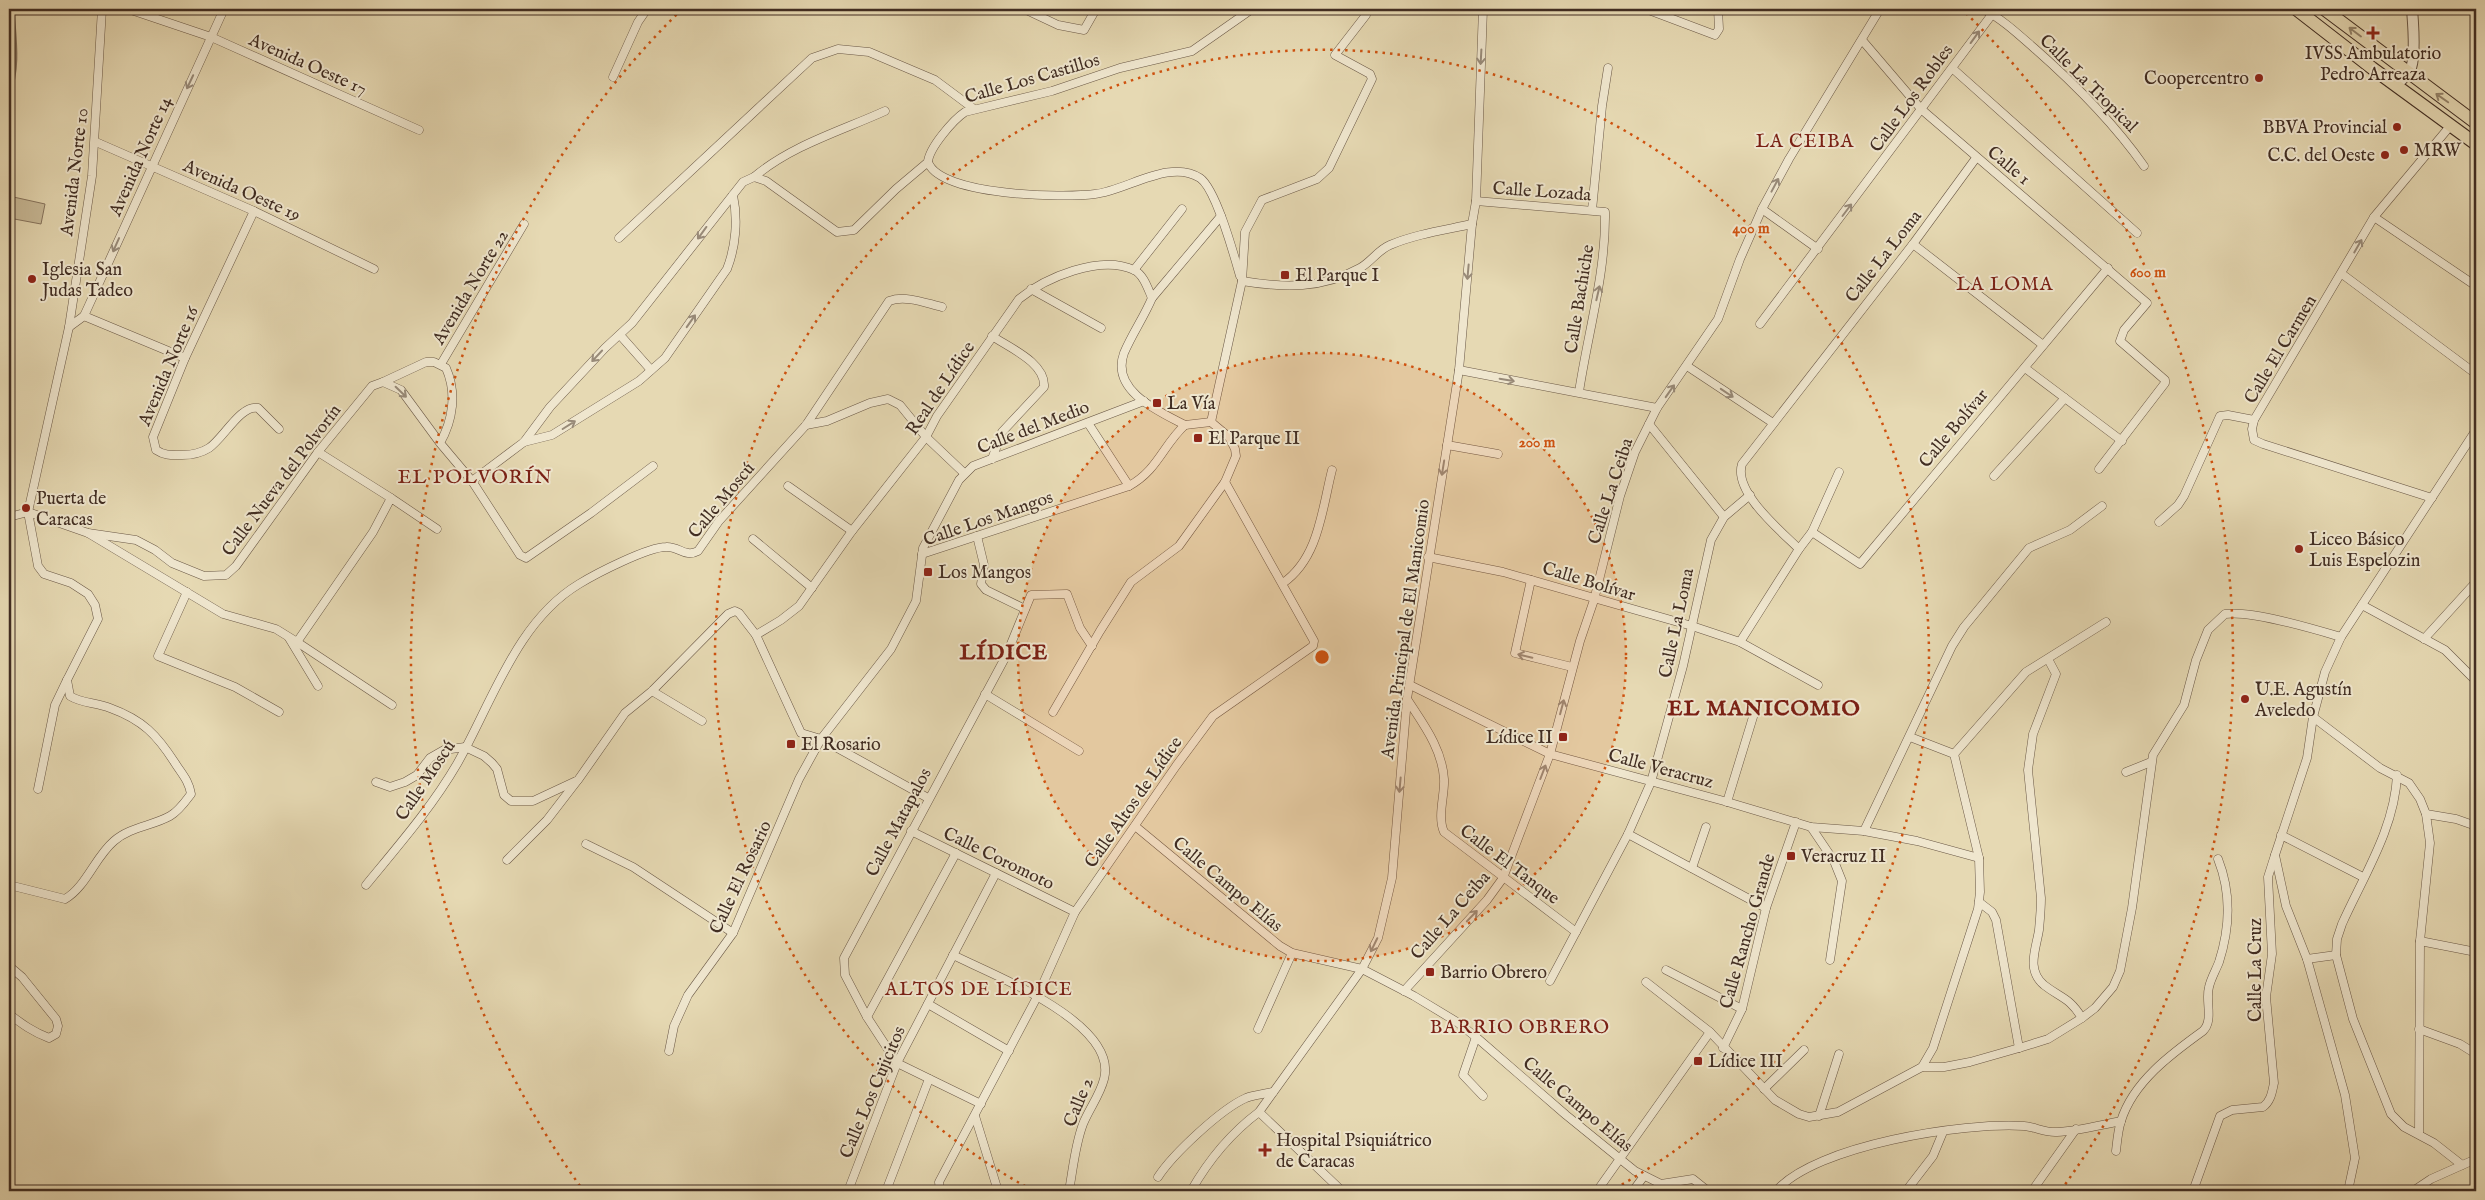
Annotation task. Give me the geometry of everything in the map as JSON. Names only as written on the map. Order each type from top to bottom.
[{"type":"main road","points":[[2296,9],[2476,144]]},
{"type":"main road","points":[[2324,9],[2476,123]]},
{"type":"street","name":"Avenida Norte 10","points":[[28,512],[69,328],[92,176],[96,142],[102,9]]},
{"type":"street","name":"Avenida Oeste 17","points":[[128,9],[211,37],[419,130]]},
{"type":"street","name":"Avenida Norte 14","points":[[84,316],[224,9]]},
{"type":"street","points":[[613,77],[638,22],[647,9]]},
{"type":"street","points":[[1024,9],[1058,25],[1084,30],[1096,9]]},
{"type":"street","name":"Avenida Principal de El Manicomio","points":[[1191,1191],[1198,1179],[1239,1127],[1259,1112],[1362,969],[1378,938],[1392,878],[1408,699],[1428,557],[1459,370],[1472,224],[1476,202],[1483,9]]},
{"type":"street","points":[[1646,9],[1715,35],[1719,29],[1718,9]]},
{"type":"street","name":"Calle La Ceiba","points":[[1404,991],[1487,900],[1503,878],[1550,754],[1572,667],[1594,600],[1620,496],[1648,424],[1718,319],[1740,259],[1762,209],[1789,159],[1880,9]]},
{"type":"street","name":"Calle La Tropical","points":[[1983,9],[1994,11],[2066,77],[2123,136],[2144,166]]},
{"type":"street","points":[[2397,85],[2412,64],[2414,32],[2412,9]]},
{"type":"street","name":"Calle Los Castillos","points":[[754,177],[766,181],[829,228],[846,232],[854,230],[896,189],[928,162],[932,150],[957,117],[974,109],[1052,90],[1120,68],[1192,51],[1238,20],[1249,10]]},
{"type":"street","name":"Calle Los Robles","points":[[1760,324],[1818,249],[1994,11]]},
{"type":"street","points":[[1211,422],[1242,281],[1245,232],[1253,213],[1262,200],[1316,179],[1329,168],[1372,79],[1371,76],[1335,55],[1366,15]]},
{"type":"street","name":"Calle 1","points":[[1862,40],[1921,109],[2147,303],[2124,330],[2120,341],[2165,381],[2122,441]]},
{"type":"street","points":[[619,238],[812,58],[838,49],[869,52],[935,80],[974,109]]},
{"type":"street","points":[[1592,210],[1602,106],[1608,68]]},
{"type":"street","points":[[1952,68],[2137,233]]},
{"type":"street","points":[[472,481],[524,442],[550,407],[605,348],[620,335],[669,277],[715,214],[743,182],[754,177],[768,165],[837,130],[885,111]]},
{"type":"street","name":"Calle El Carmen","points":[[2432,498],[2254,440],[2252,429],[2254,420],[2374,218],[2451,125]]},
{"type":"street","name":"Avenida Oeste 19","points":[[96,142],[254,211],[374,269]]},
{"type":"street","name":"Calle La Loma","points":[[1799,549],[1765,516],[1750,495],[1741,476],[1742,464],[1913,244],[1976,158]]},
{"type":"street","points":[[928,162],[933,170],[962,186],[987,191],[1047,195],[1094,194],[1112,191],[1136,181],[1182,170],[1201,178],[1210,190],[1221,216],[1242,281]]},
{"type":"street","points":[[524,442],[552,435],[639,381],[665,358],[727,269],[735,237],[733,195]]},
{"type":"street","name":"Calle Lozada","points":[[1476,202],[1605,212]]},
{"type":"street","points":[[1152,298],[1142,277],[1134,270],[1182,209]]},
{"type":"street","points":[[1762,209],[1818,249]]},
{"type":"street","name":"Avenida Norte 16","points":[[254,211],[186,358],[153,437],[156,450],[165,456],[190,455],[208,449],[234,421],[249,408],[253,407],[258,408],[279,429]]},
{"type":"street","name":"Calle Bachiche","points":[[1579,392],[1585,349],[1601,276],[1605,212]]},
{"type":"street","points":[[1053,712],[1131,582],[1179,546],[1225,482],[1236,456],[1229,437],[1211,422],[1185,425],[1153,409],[1129,388],[1123,368],[1123,360],[1152,298],[1221,216]]},
{"type":"street","points":[[2374,218],[2476,286]]},
{"type":"street","name":"Avenida Norte 22","points":[[441,364],[524,224]]},
{"type":"street","points":[[1242,281],[1284,287],[1326,283],[1363,266],[1389,245],[1472,224]]},
{"type":"street","points":[[1913,244],[2043,344]]},
{"type":"street","name":"Real de Lídice","points":[[756,635],[781,620],[799,606],[852,531],[926,437],[937,416],[1019,299],[1031,289],[1084,267],[1107,264],[1134,270]]},
{"type":"street","name":"Calle Bolívar","points":[[1812,532],[1860,564],[2108,268]]},
{"type":"street","points":[[2342,274],[2476,374]]},
{"type":"street","points":[[1031,289],[1101,328]]},
{"type":"street","name":"Calle Moscú","points":[[366,885],[435,798],[515,654],[536,624],[554,604],[579,584],[652,549],[668,546],[685,554],[698,551],[719,521],[806,424],[889,301],[898,298],[908,299],[942,308]]},
{"type":"street","points":[[69,328],[84,316],[186,358]]},
{"type":"street","points":[[620,335],[651,370]]},
{"type":"street","points":[[992,336],[1041,369],[1045,378],[1044,387],[1002,432],[992,459]]},
{"type":"street","name":"Calle Nueva del Polvorín","points":[[28,512],[88,533],[136,540],[155,550],[172,563],[204,576],[226,575],[236,566],[318,452],[372,386],[426,362],[441,364]]},
{"type":"street","points":[[440,443],[450,427],[453,407],[448,373],[441,364]]},
{"type":"street","points":[[1687,366],[1773,423]]},
{"type":"street","points":[[2025,368],[2122,441],[2099,469]]},
{"type":"street","points":[[1459,370],[1657,408]]},
{"type":"street","points":[[383,382],[401,390],[440,443],[472,481],[520,555],[526,558],[591,513],[653,466]]},
{"type":"street","points":[[1994,476],[2065,398]]},
{"type":"street","points":[[806,424],[827,421],[870,403],[888,400],[900,406],[926,437],[964,473]]},
{"type":"street","name":"Calle del Medio","points":[[922,554],[927,539],[958,480],[973,466],[1144,401]]},
{"type":"street","points":[[2159,522],[2178,505],[2184,496],[2220,416],[2228,415],[2254,420]]},
{"type":"street","points":[[1088,422],[1129,486]]},
{"type":"street","points":[[1648,424],[1724,517]]},
{"type":"street","name":"Calle Los Mangos","points":[[821,739],[891,649],[916,600],[922,554],[1129,486],[1140,480],[1160,460],[1174,436],[1185,425]]},
{"type":"street","points":[[2348,1191],[2354,1158],[2346,1095],[2307,958],[2286,906],[2275,855],[2306,758],[2313,717],[2325,672],[2341,637],[2476,430]]},
{"type":"street","points":[[1447,445],[1498,454]]},
{"type":"street","points":[[318,452],[437,529]]},
{"type":"street","points":[[1283,583],[1297,573],[1306,561],[1316,535],[1332,470]]},
{"type":"street","points":[[1740,642],[1799,549],[1812,532],[1839,472]]},
{"type":"street","name":"Calle Altos de Lídice","points":[[940,1191],[939,1182],[1037,997],[1075,912],[1213,716],[1312,648],[1314,641],[1225,482]]},
{"type":"street","points":[[788,486],[852,531]]},
{"type":"street","name":"Calle La Loma","points":[[1550,981],[1628,834],[1650,782],[1692,626],[1707,550],[1715,530],[1724,517],[1750,495]]},
{"type":"street","points":[[297,642],[373,532],[391,498]]},
{"type":"street","points":[[1864,831],[1952,646],[1964,627],[2033,545],[2070,530],[2102,506]]},
{"type":"street","points":[[10,517],[28,512],[38,566],[44,574],[71,583],[88,594],[95,605],[98,620],[55,705],[38,789]]},
{"type":"street","points":[[88,533],[223,614],[276,629],[392,705]]},
{"type":"street","points":[[977,536],[984,565],[981,584],[986,590],[1025,609]]},
{"type":"street","points":[[753,539],[812,588]]},
{"type":"street","name":"Calle Bolívar","points":[[1428,557],[1503,572],[1594,600],[1692,626],[1740,642],[1818,685]]},
{"type":"street","points":[[1532,580],[1515,653],[1572,667]]},
{"type":"street","points":[[2424,639],[2476,582]]},
{"type":"street","points":[[187,592],[158,656],[235,687],[279,712]]},
{"type":"street","name":"Calle Matapalos","points":[[897,1063],[867,1017],[845,974],[844,958],[910,831],[1006,656],[1032,594],[1066,593],[1080,628],[1092,646]]},
{"type":"street","points":[[2362,605],[2455,658],[2476,681]]},
{"type":"street","points":[[508,860],[547,820],[625,713],[652,691],[732,611],[739,613],[756,635],[798,730],[804,735],[821,739],[928,798]]},
{"type":"street","points":[[1646,982],[1710,1032],[1723,1048],[1775,1100],[1799,1114],[1819,1116],[1854,1105],[1922,1067],[1944,1067],[1970,1062],[2048,1039],[2095,1008],[2112,987],[2120,971],[2132,908],[2149,796],[2151,762],[2156,748],[2184,705],[2196,660],[2208,630],[2222,616],[2238,614],[2300,626],[2341,637]]},
{"type":"street","points":[[1954,754],[2015,682],[2106,622]]},
{"type":"street","points":[[288,636],[318,686]]},
{"type":"street","points":[[2048,659],[2056,674],[2033,734],[2028,770],[2041,898],[2041,914],[2033,964],[2037,977],[2044,985],[2064,996],[2074,1005],[2082,1018]]},
{"type":"street","points":[[9,885],[65,899],[73,894],[101,854],[114,840],[130,830],[170,816],[179,810],[191,794],[189,783],[160,740],[150,730],[134,718],[107,706],[80,703],[70,696],[67,680]]},
{"type":"street","name":"Calle Veracruz","points":[[1410,685],[1550,754],[1727,802],[1810,827],[1864,831],[1935,844],[1979,858]]},
{"type":"street","points":[[652,691],[702,720]]},
{"type":"street","points":[[985,694],[1079,752]]},
{"type":"street","name":"Calle El Tanque","points":[[1408,699],[1431,737],[1442,763],[1444,781],[1441,822],[1444,832],[1576,932]]},
{"type":"street","points":[[2313,717],[2380,768],[2409,783],[2420,799],[2426,814],[2430,843],[2420,941],[2419,1134]]},
{"type":"street","points":[[1727,802],[1753,718]]},
{"type":"street","points":[[1910,736],[1954,754]]},
{"type":"street","name":"Calle El Rosario","points":[[669,1051],[674,1026],[688,995],[733,934],[800,779],[821,739]]},
{"type":"street","points":[[376,782],[390,787],[405,782],[417,775],[430,758],[444,750],[465,747],[484,756],[492,763],[497,769],[504,794],[511,801],[533,801],[578,780]]},
{"type":"street","points":[[1922,1067],[1933,1048],[1978,902],[1979,858],[1954,754]]},
{"type":"street","points":[[2126,772],[2151,762]]},
{"type":"street","points":[[2397,776],[2396,793],[2389,824],[2363,877],[2337,939],[2336,955],[2352,1018],[2391,1114],[2404,1127],[2419,1134],[2451,1155],[2462,1165]]},
{"type":"street","points":[[2426,814],[2456,819],[2476,826]]},
{"type":"street","name":"Calle Rancho Grande","points":[[1723,1048],[1742,1009],[1766,908],[1796,822]]},
{"type":"street","name":"Calle Campo Elías","points":[[1135,826],[1280,946],[1292,953],[1362,969],[1404,991],[1457,1022],[1619,1159],[1644,1176],[1661,1184],[1693,1179],[1708,1191]]},
{"type":"street","points":[[1692,868],[1706,827]]},
{"type":"street","points":[[1810,827],[1834,861],[1842,882],[1830,960]]},
{"type":"street","name":"Calle Coromoto","points":[[910,831],[1075,912]]},
{"type":"street","points":[[1628,834],[1766,908]]},
{"type":"street","points":[[2281,835],[2363,877]]},
{"type":"street","points":[[586,844],[633,867],[733,934]]},
{"type":"street","points":[[867,1017],[956,853]]},
{"type":"street","name":"Calle La Cruz","points":[[2193,1191],[2216,1122],[2220,1116],[2232,1110],[2263,1107],[2270,1100],[2272,1093],[2274,1083],[2266,997],[2272,954],[2268,877],[2275,855]]},
{"type":"street","points":[[2116,1151],[2121,1121],[2130,1103],[2148,1078],[2207,1025],[2208,987],[2219,961],[2228,904],[2226,881],[2218,859]]},
{"type":"street","name":"Calle Los Cujicitos","points":[[848,1191],[897,1063],[996,873]]},
{"type":"street","points":[[1978,902],[1992,912],[1996,920],[2019,1048]]},
{"type":"street","points":[[2420,941],[2476,952]]},
{"type":"street","points":[[1258,1029],[1292,953]]},
{"type":"street","name":"Calle 2","points":[[953,955],[1037,997],[1079,1024],[1096,1046],[1105,1067],[1104,1079],[1080,1133],[1069,1191]]},
{"type":"street","points":[[2307,958],[2336,955]]},
{"type":"street","points":[[9,966],[22,977],[56,1019],[58,1026],[56,1034],[53,1037],[43,1035],[26,1028],[9,1014]]},
{"type":"street","points":[[1666,970],[1742,1009]]},
{"type":"street","points":[[928,1004],[1009,1050]]},
{"type":"street","points":[[2419,1029],[2460,1044],[2476,1054]]},
{"type":"street","points":[[1597,1191],[1710,1032]]},
{"type":"street","points":[[1476,1037],[1463,1075],[1483,1096]]},
{"type":"street","points":[[1764,1089],[1804,1050]]},
{"type":"street","points":[[1819,1116],[1839,1054]]},
{"type":"street","points":[[897,1063],[981,1104]]},
{"type":"street","points":[[886,1191],[929,1079]]},
{"type":"street","points":[[1158,1177],[1172,1158],[1234,1105],[1248,1098],[1273,1092]]},
{"type":"street","points":[[1259,1112],[1342,1191]]},
{"type":"street","points":[[975,1116],[998,1191]]},
{"type":"street","points":[[1776,1191],[1792,1178],[1833,1155],[1898,1138],[1979,1128],[2024,1126],[2056,1132],[2121,1121]]},
{"type":"street","points":[[2032,1191],[2076,1129]]},
{"type":"street","points":[[1906,1191],[1933,1156],[1943,1132]]},
{"type":"street","points":[[2413,1191],[2431,1179],[2476,1159]]},
{"type":"street","points":[[1632,1191],[1644,1176]]},
{"type":"shaded area","points":[[9,196],[45,204],[41,224],[9,218]]},
{"type":"waterway","points":[[9,95],[16,64],[13,9]]},
{"type":"place","name":"IVSS Ambulatorio Pedro Arreaza","points":[[2373,33]]},
{"type":"place","name":"Coopercentro","points":[[2259,78]]},
{"type":"place","name":"BBVA Provincial","points":[[2397,127]]},
{"type":"place","name":"MRW","points":[[2404,150]]},
{"type":"place","name":"C.C. del Oeste","points":[[2385,155]]},
{"type":"place","name":"El Parque I","points":[[1285,275]]},
{"type":"place","name":"Iglesia San Judas Tadeo","points":[[32,279]]},
{"type":"place","name":"La Vía","points":[[1157,403]]},
{"type":"place","name":"El Parque II","points":[[1198,438]]},
{"type":"place","name":"Puerta de Caracas","points":[[26,508]]},
{"type":"place","name":"Liceo Básico Luis Espelozin","points":[[2299,549]]},
{"type":"place","name":"Los Mangos","points":[[928,572]]},
{"type":"place","name":"U.E. Agustín Aveledo","points":[[2245,699]]},
{"type":"place","name":"Lídice II","points":[[1563,737]]},
{"type":"place","name":"El Rosario","points":[[791,744]]},
{"type":"place","name":"Veracruz II","points":[[1791,856]]},
{"type":"place","name":"Barrio Obrero","points":[[1430,972]]},
{"type":"place","name":"Lídice III","points":[[1698,1061]]},
{"type":"place","name":"Hospital Psiquiátrico de Caracas","points":[[1265,1150]]},
{"type":"district","name":"LA CEIBA","points":[[1805,140]]},
{"type":"district","name":"LA LOMA","points":[[2005,283]]},
{"type":"district","name":"EL POLVORÍN","points":[[475,476]]},
{"type":"district","name":"LÍDICE","points":[[1004,651]]},
{"type":"district","name":"EL MANICOMIO","points":[[1764,707]]},
{"type":"district","name":"ALTOS DE LÍDICE","points":[[979,988]]},
{"type":"district","name":"BARRIO OBRERO","points":[[1520,1026]]}]
